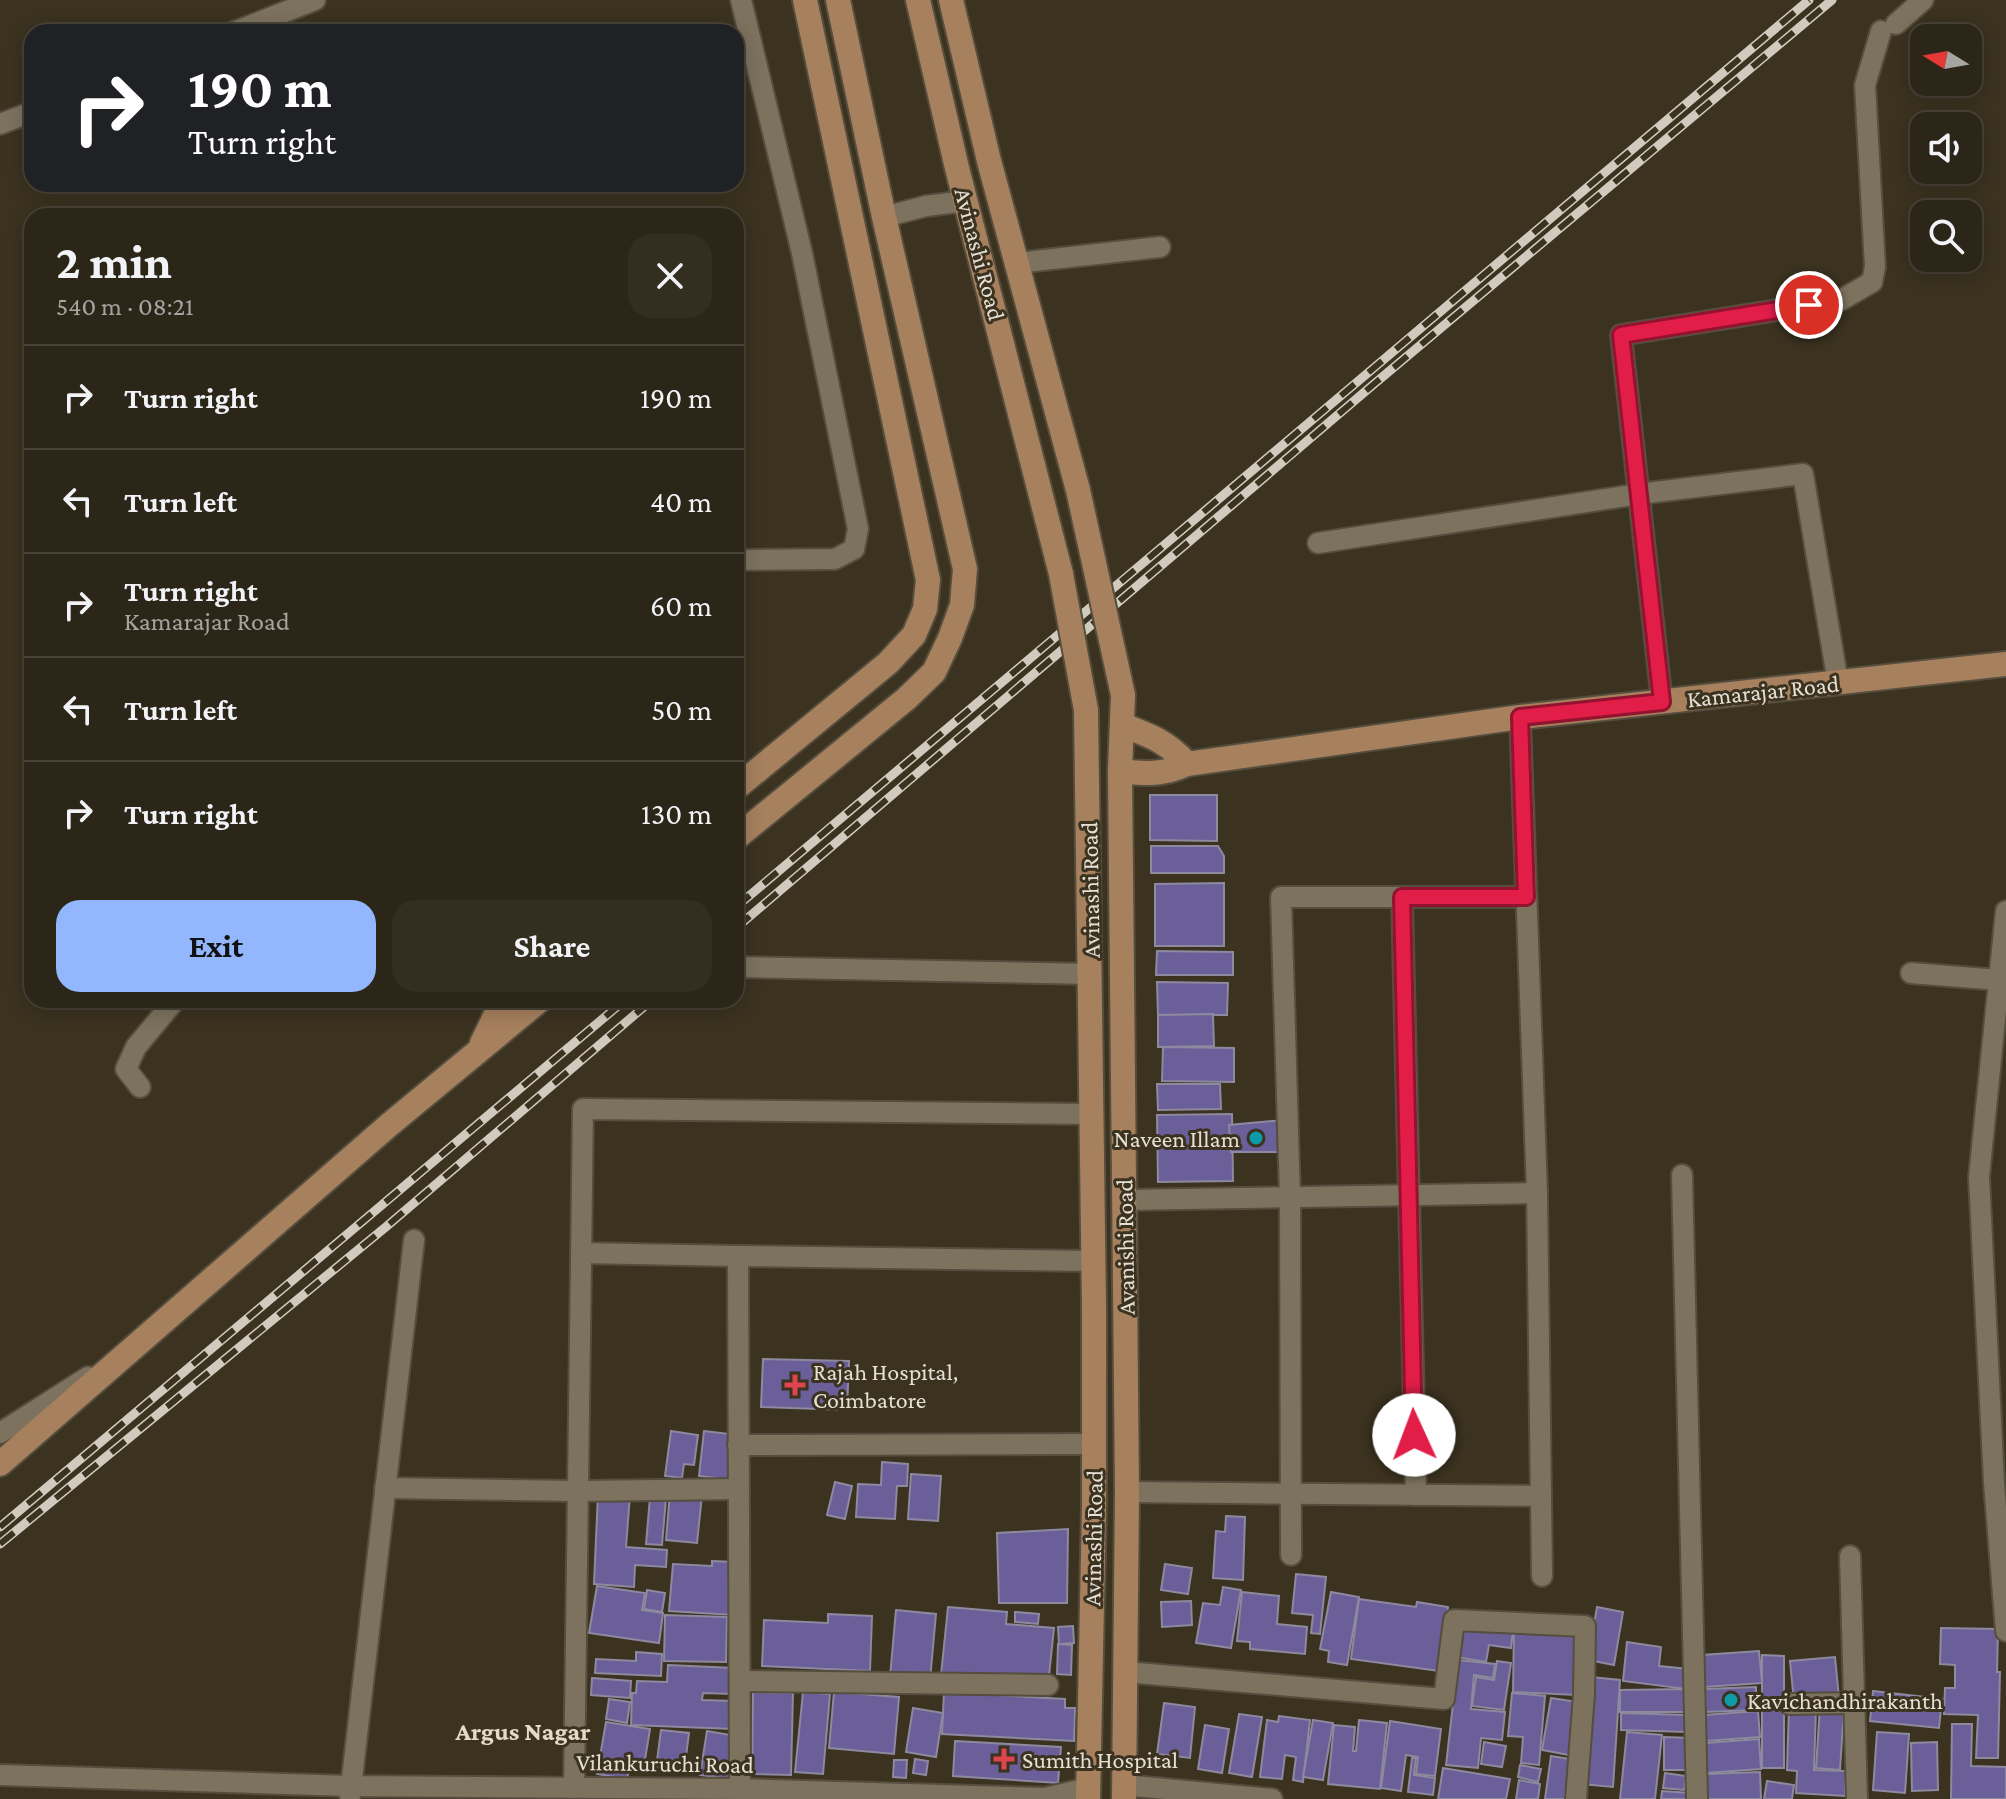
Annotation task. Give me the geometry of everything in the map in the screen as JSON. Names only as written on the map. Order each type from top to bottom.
[{"type":"main road","points":[[744,781],[888,663],[914,635],[925,609],[928,580],[805,0]]},
{"type":"main road","points":[[744,831],[906,699],[934,672],[962,605],[965,569],[838,0]]},
{"type":"main road","name":"Avinashi Road","points":[[918,0],[1061,574],[1086,710],[1094,1261],[1088,1794]]},
{"type":"main road","name":"Avinashi Road","points":[[951,0],[1016,263],[1078,490],[1123,695]]},
{"type":"main road","name":"Kamarajar Road","points":[[1120,771],[1170,772],[1187,764],[1520,717],[2006,664]]},
{"type":"main road","name":"Avanishi Road","points":[[1123,695],[1120,771],[1127,1492],[1124,1792]]},
{"type":"main road","points":[[1122,725],[1158,738],[1174,749],[1187,764]]},
{"type":"main road","points":[[477,1052],[499,1008]]},
{"type":"main road","points":[[0,1464],[530,1008]]},
{"type":"main road","points":[[1093,1141],[1123,1139]]},
{"type":"main road","points":[[1094,1308],[1126,1308]]},
{"type":"street","points":[[254,24],[315,0]]},
{"type":"street","points":[[741,0],[802,253],[858,529],[854,549],[835,559],[744,560]]},
{"type":"street","points":[[1662,702],[1621,335],[1841,300],[1872,282],[1875,267],[1865,85],[1888,27],[1923,0]]},
{"type":"street","points":[[0,124],[24,115]]},
{"type":"street","points":[[884,217],[926,206],[966,201]]},
{"type":"street","points":[[1016,263],[1160,247]]},
{"type":"street","points":[[1318,543],[1639,494],[1803,474],[1838,683]]},
{"type":"street","points":[[1520,717],[1537,1193],[1542,1576]]},
{"type":"street","points":[[1291,1555],[1290,1197],[1281,897],[1526,897]]},
{"type":"street","points":[[1402,897],[1416,1495]]},
{"type":"street","points":[[2006,911],[1979,1177],[2000,1483],[2006,1631]]},
{"type":"street","points":[[744,967],[1091,974]]},
{"type":"street","points":[[1911,973],[1999,980]]},
{"type":"street","points":[[140,1087],[126,1069],[136,1047],[168,1008]]},
{"type":"street","points":[[574,1788],[583,1109],[1092,1114]]},
{"type":"street","points":[[1682,1175],[1697,1799]]},
{"type":"street","points":[[1125,1200],[1537,1193]]},
{"type":"street","points":[[350,1793],[414,1240]]},
{"type":"street","points":[[581,1253],[1094,1261]]},
{"type":"street","points":[[738,1256],[740,1789]]},
{"type":"street","points":[[0,1433],[137,1345]]},
{"type":"street","points":[[738,1445],[1094,1444]]},
{"type":"street","points":[[385,1488],[578,1491],[739,1489]]},
{"type":"street","points":[[1127,1492],[1540,1496]]},
{"type":"street","points":[[1850,1556],[1857,1799]]},
{"type":"street","points":[[1125,1672],[1444,1699],[1454,1620],[1585,1626],[1584,1694],[1576,1799]]},
{"type":"street","points":[[740,1681],[1048,1685]]},
{"type":"street","points":[[1789,1704],[1854,1703]]},
{"type":"street","name":"Vilankuruchi Road","points":[[0,1775],[350,1793],[574,1788],[740,1789],[1048,1798],[1088,1794]]},
{"type":"street","points":[[74,1778],[74,1799]]},
{"type":"street","points":[[1124,1792],[1272,1799]]},
{"type":"building","points":[[1150,795],[1217,795],[1217,841],[1150,840]]},
{"type":"building","points":[[1151,846],[1218,846],[1224,856],[1224,873],[1151,873]]},
{"type":"building","points":[[1224,883],[1224,946],[1155,946],[1155,884]]},
{"type":"building","points":[[1157,951],[1233,952],[1233,975],[1156,975]]},
{"type":"building","points":[[1157,982],[1228,983],[1227,1015],[1158,1015]]},
{"type":"building","points":[[1213,1014],[1214,1046],[1158,1047],[1158,1015]]},
{"type":"building","points":[[1163,1047],[1234,1048],[1234,1082],[1162,1081]]},
{"type":"building","points":[[1157,1084],[1220,1084],[1221,1109],[1158,1110]]},
{"type":"building","points":[[1232,1114],[1233,1181],[1158,1182],[1157,1115]]},
{"type":"building","name":"Naveen Illam","points":[[1283,1120],[1281,1152],[1231,1152],[1229,1125]]},
{"type":"building","points":[[763,1359],[849,1361],[847,1410],[761,1407]]},
{"type":"building","points":[[671,1431],[698,1435],[694,1465],[684,1464],[682,1478],[665,1476]]},
{"type":"building","points":[[704,1431],[738,1435],[732,1480],[699,1476]]},
{"type":"building","points":[[882,1462],[908,1464],[907,1486],[897,1486],[895,1519],[856,1517],[858,1484],[881,1485]]},
{"type":"building","points":[[911,1474],[941,1476],[938,1521],[908,1519]]},
{"type":"building","points":[[835,1482],[852,1486],[845,1519],[827,1515]]},
{"type":"building","points":[[670,1492],[702,1495],[697,1543],[666,1540]]},
{"type":"building","points":[[598,1493],[630,1495],[626,1547],[667,1550],[666,1567],[635,1565],[634,1587],[594,1584]]},
{"type":"building","points":[[650,1497],[666,1498],[662,1545],[646,1544]]},
{"type":"building","points":[[1226,1516],[1245,1517],[1243,1580],[1213,1578],[1216,1531],[1225,1532]]},
{"type":"building","points":[[1068,1529],[1067,1603],[999,1603],[997,1533]]},
{"type":"building","points":[[712,1561],[734,1562],[733,1615],[669,1611],[673,1564],[712,1566]]},
{"type":"building","points":[[1165,1564],[1192,1568],[1188,1594],[1161,1590]]},
{"type":"building","points":[[1296,1574],[1326,1577],[1320,1634],[1311,1633],[1313,1615],[1292,1613]]},
{"type":"building","points":[[597,1586],[645,1593],[642,1610],[663,1613],[659,1643],[589,1633]]},
{"type":"building","points":[[1223,1587],[1241,1590],[1231,1648],[1196,1643],[1203,1603],[1220,1605]]},
{"type":"building","points":[[647,1590],[665,1593],[662,1612],[644,1609]]},
{"type":"building","points":[[1242,1592],[1279,1596],[1277,1624],[1307,1627],[1305,1654],[1250,1649],[1250,1642],[1237,1641]]},
{"type":"building","points":[[1331,1592],[1359,1597],[1347,1665],[1328,1662],[1329,1651],[1320,1649]]},
{"type":"building","points":[[1359,1599],[1416,1607],[1417,1602],[1448,1607],[1440,1671],[1351,1659]]},
{"type":"building","points":[[1191,1601],[1192,1625],[1162,1627],[1161,1602]]},
{"type":"building","points":[[948,1607],[1007,1612],[1006,1624],[1054,1628],[1048,1685],[941,1675]]},
{"type":"building","points":[[1597,1607],[1623,1612],[1614,1665],[1588,1660]]},
{"type":"building","points":[[896,1610],[936,1614],[930,1680],[890,1677]]},
{"type":"building","points":[[1015,1612],[1039,1614],[1038,1624],[1015,1622]]},
{"type":"building","points":[[828,1614],[872,1616],[870,1671],[762,1666],[764,1620],[828,1623]]},
{"type":"building","points":[[665,1615],[727,1617],[726,1662],[664,1661]]},
{"type":"building","points":[[1461,1623],[1513,1631],[1511,1648],[1489,1645],[1486,1662],[1456,1657]]},
{"type":"building","points":[[1073,1626],[1074,1643],[1059,1644],[1058,1627]]},
{"type":"building","points":[[1514,1627],[1581,1631],[1576,1695],[1513,1692]]},
{"type":"building","points":[[1941,1628],[1998,1629],[1998,1758],[1976,1758],[1978,1715],[1944,1714],[1945,1688],[1955,1688],[1955,1665],[1940,1664]]},
{"type":"building","points":[[1627,1642],[1661,1647],[1659,1666],[1689,1669],[1686,1689],[1623,1681]]},
{"type":"building","points":[[1058,1644],[1072,1645],[1071,1675],[1057,1674]]},
{"type":"building","points":[[1759,1651],[1762,1683],[1705,1687],[1702,1655]]},
{"type":"building","points":[[636,1652],[662,1654],[661,1676],[595,1673],[596,1659],[636,1661]]},
{"type":"building","points":[[1762,1655],[1784,1656],[1784,1768],[1762,1768]]},
{"type":"building","points":[[1835,1657],[1839,1698],[1794,1702],[1790,1661]]},
{"type":"building","points":[[1458,1660],[1495,1664],[1493,1678],[1474,1675],[1471,1709],[1505,1712],[1502,1740],[1481,1738],[1478,1768],[1446,1765]]},
{"type":"building","points":[[1497,1661],[1511,1663],[1504,1710],[1472,1706],[1476,1677],[1494,1680]]},
{"type":"building","points":[[668,1665],[734,1668],[732,1694],[703,1693],[702,1700],[734,1701],[733,1729],[631,1725],[632,1693],[636,1693],[637,1681],[667,1682]]},
{"type":"building","points":[[1591,1677],[1620,1680],[1613,1787],[1582,1784]]},
{"type":"building","points":[[592,1678],[631,1681],[630,1698],[591,1695]]},
{"type":"building","name":"Kavichandhirakanth","points":[[1756,1687],[1756,1710],[1706,1712],[1705,1689]]},
{"type":"building","points":[[1688,1689],[1687,1712],[1620,1712],[1620,1690]]},
{"type":"building","points":[[1873,1691],[1942,1699],[1939,1728],[1870,1721]]},
{"type":"building","points":[[753,1692],[793,1693],[791,1775],[752,1774]]},
{"type":"building","points":[[803,1692],[830,1694],[823,1774],[795,1772]]},
{"type":"building","points":[[834,1692],[899,1697],[894,1754],[829,1748]]},
{"type":"building","points":[[944,1692],[1065,1699],[1065,1708],[1075,1708],[1074,1741],[942,1734]]},
{"type":"building","points":[[1512,1693],[1545,1696],[1539,1765],[1521,1763],[1523,1737],[1508,1736]]},
{"type":"building","points":[[1551,1698],[1578,1702],[1569,1755],[1542,1750]]},
{"type":"building","points":[[609,1699],[630,1702],[627,1723],[606,1719]]},
{"type":"building","points":[[1164,1703],[1195,1707],[1190,1758],[1157,1754]]},
{"type":"building","points":[[1789,1706],[1816,1707],[1814,1770],[1846,1771],[1845,1796],[1796,1793],[1797,1771],[1787,1770]]},
{"type":"building","points":[[1820,1706],[1844,1708],[1840,1770],[1816,1768]]},
{"type":"building","points":[[913,1708],[943,1713],[936,1757],[906,1752]]},
{"type":"building","points":[[1758,1711],[1760,1737],[1706,1741],[1704,1715]]},
{"type":"building","points":[[1621,1713],[1689,1715],[1688,1732],[1621,1730]]},
{"type":"building","points":[[1239,1714],[1262,1717],[1252,1777],[1229,1773]]},
{"type":"building","points":[[1279,1716],[1310,1720],[1303,1782],[1293,1780],[1296,1757],[1285,1755],[1282,1779],[1260,1777],[1267,1720],[1278,1722]]},
{"type":"building","points":[[1313,1720],[1333,1723],[1323,1780],[1303,1777]]},
{"type":"building","points":[[1359,1720],[1387,1723],[1380,1789],[1328,1784],[1334,1725],[1355,1727],[1353,1751],[1356,1751]]},
{"type":"building","points":[[1390,1721],[1441,1729],[1435,1776],[1416,1774],[1418,1757],[1406,1755],[1401,1791],[1381,1788]]},
{"type":"building","points":[[606,1722],[650,1729],[643,1772],[629,1770],[627,1779],[597,1774]]},
{"type":"building","points":[[1952,1724],[1972,1724],[1971,1766],[2006,1767],[2006,1799],[1951,1799]]},
{"type":"building","points":[[1205,1725],[1229,1729],[1222,1773],[1198,1769]]},
{"type":"building","points":[[661,1730],[689,1733],[684,1772],[656,1768]]},
{"type":"building","points":[[707,1731],[736,1736],[729,1779],[700,1775]]},
{"type":"building","points":[[1627,1732],[1662,1735],[1655,1799],[1620,1799]]},
{"type":"building","points":[[1877,1732],[1909,1734],[1905,1793],[1873,1790]]},
{"type":"building","points":[[1664,1737],[1691,1738],[1691,1770],[1664,1770]]},
{"type":"building","points":[[1759,1739],[1761,1769],[1706,1773],[1705,1743]]},
{"type":"building","points":[[955,1741],[1061,1747],[1058,1783],[953,1776]]},
{"type":"building","points":[[1484,1742],[1506,1746],[1502,1767],[1481,1764]]},
{"type":"building","points":[[1937,1742],[1938,1790],[1912,1791],[1911,1743]]},
{"type":"building","points":[[1551,1756],[1576,1760],[1570,1799],[1545,1799]]},
{"type":"building","points":[[1412,1758],[1416,1758],[1414,1775],[1435,1778],[1433,1795],[1408,1792]]},
{"type":"building","points":[[915,1759],[928,1761],[926,1775],[913,1773]]},
{"type":"building","points":[[894,1760],[907,1760],[906,1778],[893,1777]]},
{"type":"building","points":[[1520,1765],[1541,1769],[1538,1782],[1518,1777]]},
{"type":"building","points":[[1443,1768],[1510,1779],[1506,1799],[1438,1799]]},
{"type":"building","points":[[1760,1772],[1761,1799],[1707,1799],[1706,1774]]},
{"type":"building","points":[[1665,1773],[1686,1776],[1684,1790],[1663,1788]]},
{"type":"building","points":[[1519,1780],[1540,1784],[1538,1799],[1516,1799]]},
{"type":"building","points":[[1767,1781],[1794,1785],[1792,1799],[1764,1799]]},
{"type":"building","points":[[1662,1791],[1690,1793],[1690,1799],[1661,1799]]},
{"type":"railway","points":[[744,900],[1809,0]]},
{"type":"railway","points":[[744,921],[1374,384],[1832,0]]},
{"type":"railway","points":[[0,1527],[616,1008]]},
{"type":"railway","points":[[0,1544],[387,1226],[643,1008]]},
{"type":"place","name":"Naveen Illam","points":[[1256,1138]]},
{"type":"place","name":"Rajah Hospital, Coimbatore","points":[[795,1385]]},
{"type":"place","name":"Kavichandhirakanth","points":[[1731,1700]]},
{"type":"place","name":"Sumith Hospital","points":[[1004,1759]]},
{"type":"district","name":"Argus Nagar","points":[[523,1731]]},
{"type":"route","points":[[1414,1435],[1402,897],[1526,897],[1520,717],[1662,702],[1621,335],[1809,305]]}]
